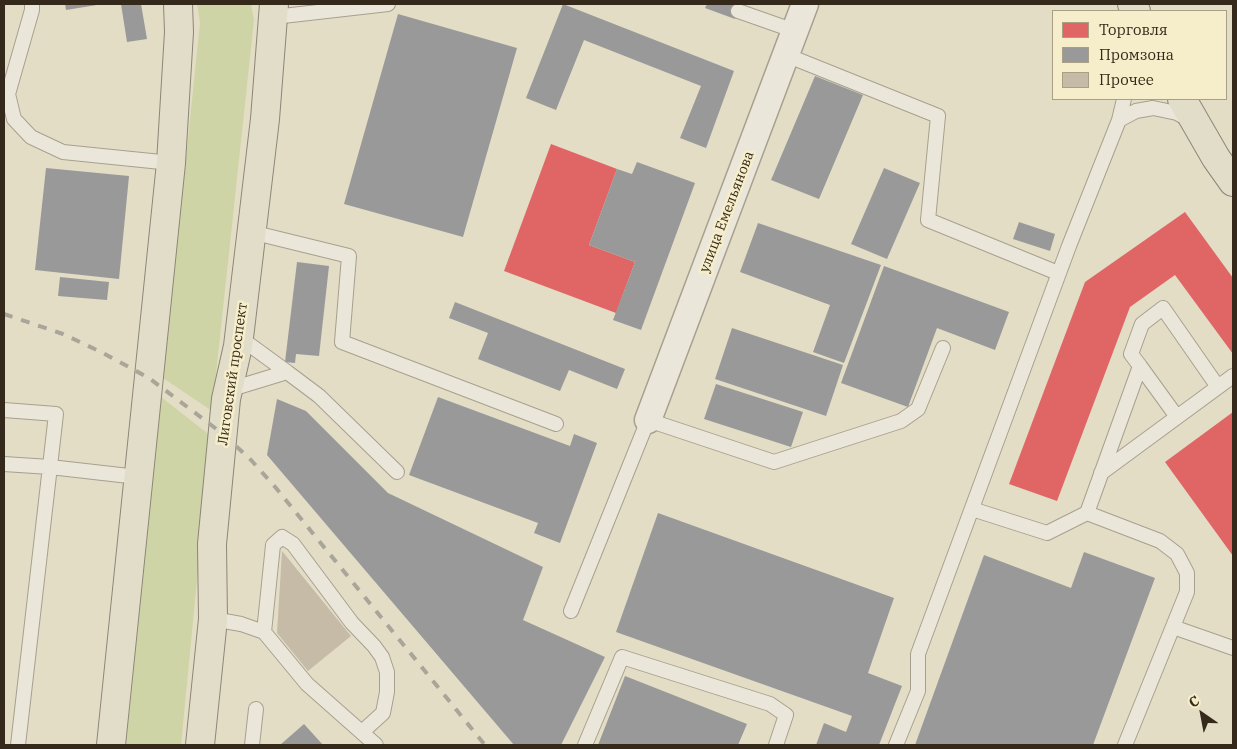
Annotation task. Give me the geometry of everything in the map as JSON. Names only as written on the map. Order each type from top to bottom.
[{"type":"main road","points":[[111,745],[171,163],[179,32],[178,4]]},
{"type":"main road","name":"Лиговский проспект","points":[[200,745],[212,619],[212,544],[226,399],[240,337],[265,119],[274,10]]},
{"type":"main road","points":[[1183,100],[1216,158],[1233,182]]},
{"type":"street","name":"улица Емельянова","points":[[648,420],[805,4]]},
{"type":"lane","points":[[32,4],[32,10],[8,94],[9,122],[31,137],[63,152],[171,163]]},
{"type":"lane","points":[[274,10],[388,4]]},
{"type":"lane","points":[[738,11],[795,32]]},
{"type":"lane","points":[[786,55],[938,116],[928,220],[1058,273]]},
{"type":"lane","points":[[896,745],[918,690],[918,654],[1058,273],[1119,120],[1124,100]]},
{"type":"lane","points":[[1119,120],[1136,111],[1153,108],[1177,113],[1194,122]]},
{"type":"lane","points":[[252,232],[349,256],[342,342],[556,424]]},
{"type":"lane","points":[[1177,417],[1131,354],[1142,324],[1163,308],[1218,387]]},
{"type":"lane","points":[[240,337],[319,396],[397,472]]},
{"type":"lane","points":[[571,611],[648,420],[774,462],[900,421],[918,409],[943,348]]},
{"type":"lane","points":[[1087,514],[1140,366]]},
{"type":"lane","points":[[228,390],[287,372]]},
{"type":"lane","points":[[1101,473],[1233,376]]},
{"type":"lane","points":[[4,410],[56,414],[18,745]]},
{"type":"lane","points":[[4,464],[138,478]]},
{"type":"lane","points":[[972,509],[1047,533],[1087,514],[1160,541],[1177,554],[1187,573],[1187,592],[1126,745]]},
{"type":"lane","points":[[264,632],[273,545],[282,537],[293,544],[352,623],[382,657],[387,672],[387,692],[383,713],[362,732]]},
{"type":"lane","points":[[212,619],[241,624],[264,632],[307,684],[376,745]]},
{"type":"lane","points":[[1173,627],[1233,648]]},
{"type":"lane","points":[[585,745],[622,657],[770,704],[786,715],[776,745]]},
{"type":"lane","points":[[252,745],[256,709]]},
{"type":"green space","points":[[197,4],[251,4],[254,20],[212,411],[163,378],[200,23]]},
{"type":"green space","points":[[161,397],[211,436],[181,745],[126,745]]},
{"type":"building: Торговля","points":[[551,144],[617,169],[589,245],[635,262],[616,313],[504,271]]},
{"type":"building: Торговля","points":[[1185,212],[1233,278],[1233,354],[1175,275],[1130,307],[1057,501],[1009,484],[1085,282]]},
{"type":"building: Торговля","points":[[1233,412],[1233,556],[1165,462]]},
{"type":"building: Промзона","points":[[65,4],[97,4],[97,5],[66,10]]},
{"type":"building: Промзона","points":[[121,4],[141,4],[147,39],[127,42]]},
{"type":"building: Промзона","points":[[563,4],[734,71],[706,148],[680,138],[701,86],[584,40],[556,110],[526,98]]},
{"type":"building: Промзона","points":[[707,4],[741,4],[735,19],[705,8]]},
{"type":"building: Промзона","points":[[398,14],[517,48],[463,237],[344,204]]},
{"type":"building: Промзона","points":[[815,76],[863,95],[819,199],[771,180]]},
{"type":"building: Промзона","points":[[637,162],[695,183],[641,330],[613,320],[635,262],[589,245],[617,169],[632,174]]},
{"type":"building: Промзона","points":[[46,168],[129,176],[119,279],[35,270]]},
{"type":"building: Промзона","points":[[884,168],[920,183],[887,259],[851,244]]},
{"type":"building: Промзона","points":[[1019,222],[1055,234],[1050,251],[1013,239]]},
{"type":"building: Промзона","points":[[758,223],[881,265],[844,363],[813,352],[830,305],[740,272]]},
{"type":"building: Промзона","points":[[297,262],[329,266],[319,356],[296,354],[295,363],[285,362]]},
{"type":"building: Промзона","points":[[884,266],[1009,312],[995,350],[937,328],[908,407],[841,383]]},
{"type":"building: Промзона","points":[[60,277],[109,282],[107,300],[58,296]]},
{"type":"building: Промзона","points":[[455,302],[625,369],[617,389],[569,370],[560,391],[478,359],[488,333],[449,318]]},
{"type":"building: Промзона","points":[[732,328],[843,365],[826,416],[715,379]]},
{"type":"building: Промзона","points":[[716,384],[803,412],[791,447],[704,419]]},
{"type":"building: Промзона","points":[[438,397],[570,446],[574,434],[597,443],[560,543],[534,533],[538,523],[409,475]]},
{"type":"building: Промзона","points":[[277,399],[306,411],[388,493],[543,567],[523,620],[605,657],[561,745],[514,745],[267,455]]},
{"type":"building: Промзона","points":[[658,513],[894,598],[868,673],[902,686],[879,745],[816,745],[824,723],[846,732],[852,716],[616,632]]},
{"type":"building: Промзона","points":[[1084,552],[1155,578],[1093,745],[915,745],[984,555],[1071,588]]},
{"type":"building: Промзона","points":[[625,676],[747,724],[738,745],[598,745]]},
{"type":"building: Промзона","points":[[304,724],[323,745],[280,745]]},
{"type":"building: Прочее","points":[[282,551],[351,636],[308,671],[277,633]]},
{"type":"railway","points":[[4,314],[63,334],[149,378],[223,434],[251,460],[276,488],[485,745]]}]
